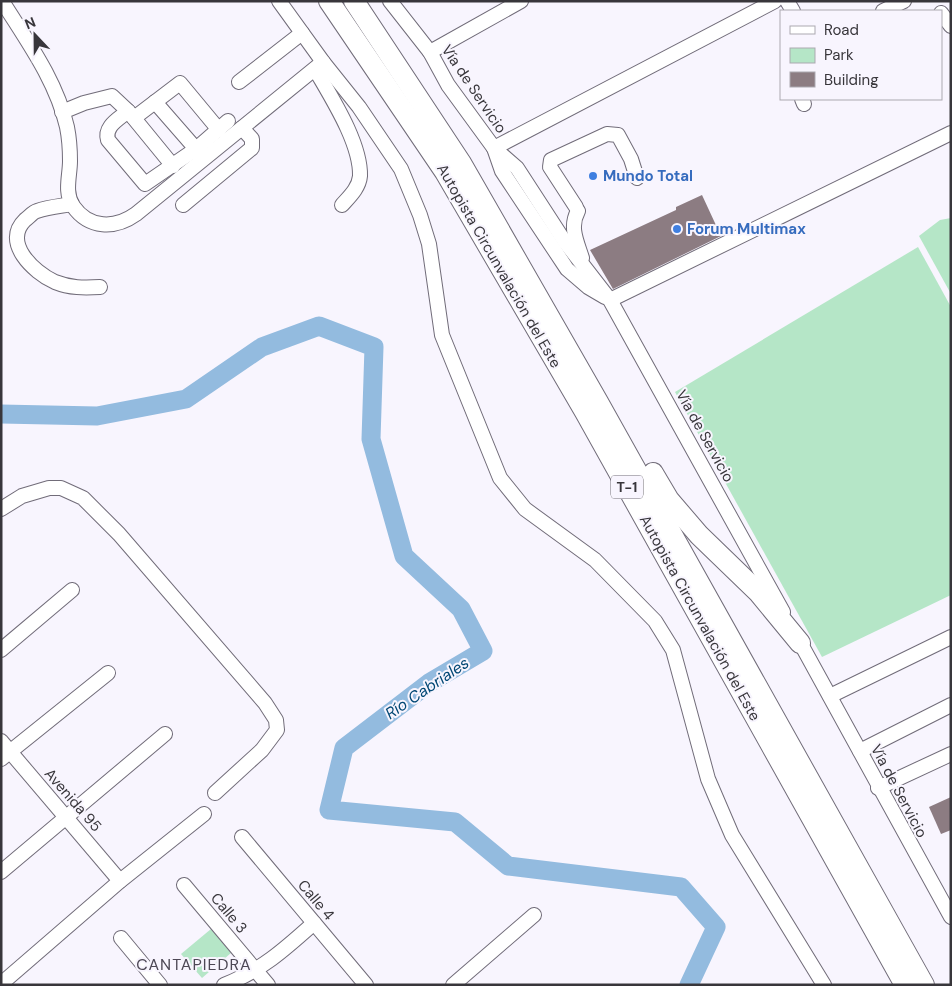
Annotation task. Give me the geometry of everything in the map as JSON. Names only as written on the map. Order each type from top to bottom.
[{"type":"highway","name":"Autopista Circunvalación del Este","points":[[329,1],[445,172],[585,412],[905,985]]},
{"type":"highway","name":"Autopista Circunvalación del Este","points":[[354,1],[461,163],[595,396],[924,985]]},
{"type":"highway","points":[[595,396],[617,421],[647,462],[669,500],[699,534],[758,592],[800,643]]},
{"type":"street","points":[[2,1],[40,62],[54,90],[62,112],[67,127],[70,159],[68,186],[72,204],[80,214],[98,224],[110,226],[124,223],[319,65]]},
{"type":"street","points":[[279,1],[302,33],[319,65],[356,151],[360,176],[356,189],[342,205]]},
{"type":"street","name":"Vía de Servicio","points":[[390,1],[430,52],[448,84],[494,148],[502,171],[567,269],[588,287],[610,300],[951,917]]},
{"type":"street","points":[[430,52],[520,1]]},
{"type":"street","points":[[775,1],[494,148],[517,168],[565,242],[610,300],[951,133]]},
{"type":"street","points":[[886,10],[902,5]]},
{"type":"street","points":[[942,15],[951,26]]},
{"type":"street","points":[[238,82],[302,33]]},
{"type":"street","points":[[319,65],[360,107],[401,169],[420,215],[428,244],[442,335],[500,478],[525,509],[595,560],[655,621],[673,650],[708,779],[732,835],[824,985]]},
{"type":"street","points":[[180,83],[224,125],[196,149],[145,184],[140,181],[108,140],[109,127],[131,115],[154,102],[180,83]]},
{"type":"street","points":[[62,112],[109,95],[116,98],[173,166]]},
{"type":"street","points":[[154,102],[196,149]]},
{"type":"street","points":[[183,205],[252,148],[252,138],[242,128]]},
{"type":"street","points":[[583,264],[574,231],[573,220],[577,209],[550,167],[551,160],[612,133],[618,135],[631,159],[637,178]]},
{"type":"street","points":[[72,204],[36,211],[21,224],[16,233],[16,243],[22,254],[52,280],[79,288],[100,287]]},
{"type":"street","points":[[534,220],[550,218]]},
{"type":"street","points":[[550,245],[565,242]]},
{"type":"street","points":[[1,509],[22,496],[49,488],[61,488],[83,498],[125,540],[265,703],[276,720],[277,730],[273,738],[214,793]]},
{"type":"street","points":[[1,650],[72,590]]},
{"type":"street","points":[[830,696],[951,637]]},
{"type":"street","points":[[4,750],[108,674]]},
{"type":"street","points":[[860,751],[951,705]]},
{"type":"street","points":[[1,872],[165,734]]},
{"type":"street","name":"Avenida 95","points":[[4,750],[66,817],[120,881]]},
{"type":"street","points":[[878,788],[951,754]]},
{"type":"street","points":[[1,984],[120,881],[204,814]]},
{"type":"street","name":"Calle 4","points":[[242,837],[366,985]]},
{"type":"street","name":"Calle 3","points":[[184,885],[268,985]]},
{"type":"street","points":[[453,985],[534,915]]},
{"type":"street","points":[[224,985],[256,971],[314,923]]},
{"type":"street","points":[[121,938],[160,985]]},
{"type":"green space","points":[[951,218],[951,294],[919,236],[940,220]]},
{"type":"green space","points":[[918,247],[951,307],[951,595],[822,657],[675,392]]},
{"type":"green space","points":[[211,929],[231,953],[202,978],[181,954]]},
{"type":"building","name":"Forum Multimax","points":[[702,195],[721,236],[613,289],[590,250],[676,210],[676,207]]},
{"type":"building","points":[[951,797],[951,830],[941,834],[929,807]]},
{"type":"waterway","name":"Río Cabriales","points":[[1,414],[97,416],[186,399],[262,347],[319,326],[374,347],[371,439],[404,556],[461,609],[483,651],[429,683],[344,748],[329,810],[455,822],[508,866],[681,887],[716,927],[689,985]]},
{"type":"place","name":"Mundo Total","points":[[593,176]]},
{"type":"place","name":"Forum Multimax","points":[[677,229]]},
{"type":"district","name":"CANTAPIEDRA","points":[[194,964]]}]
